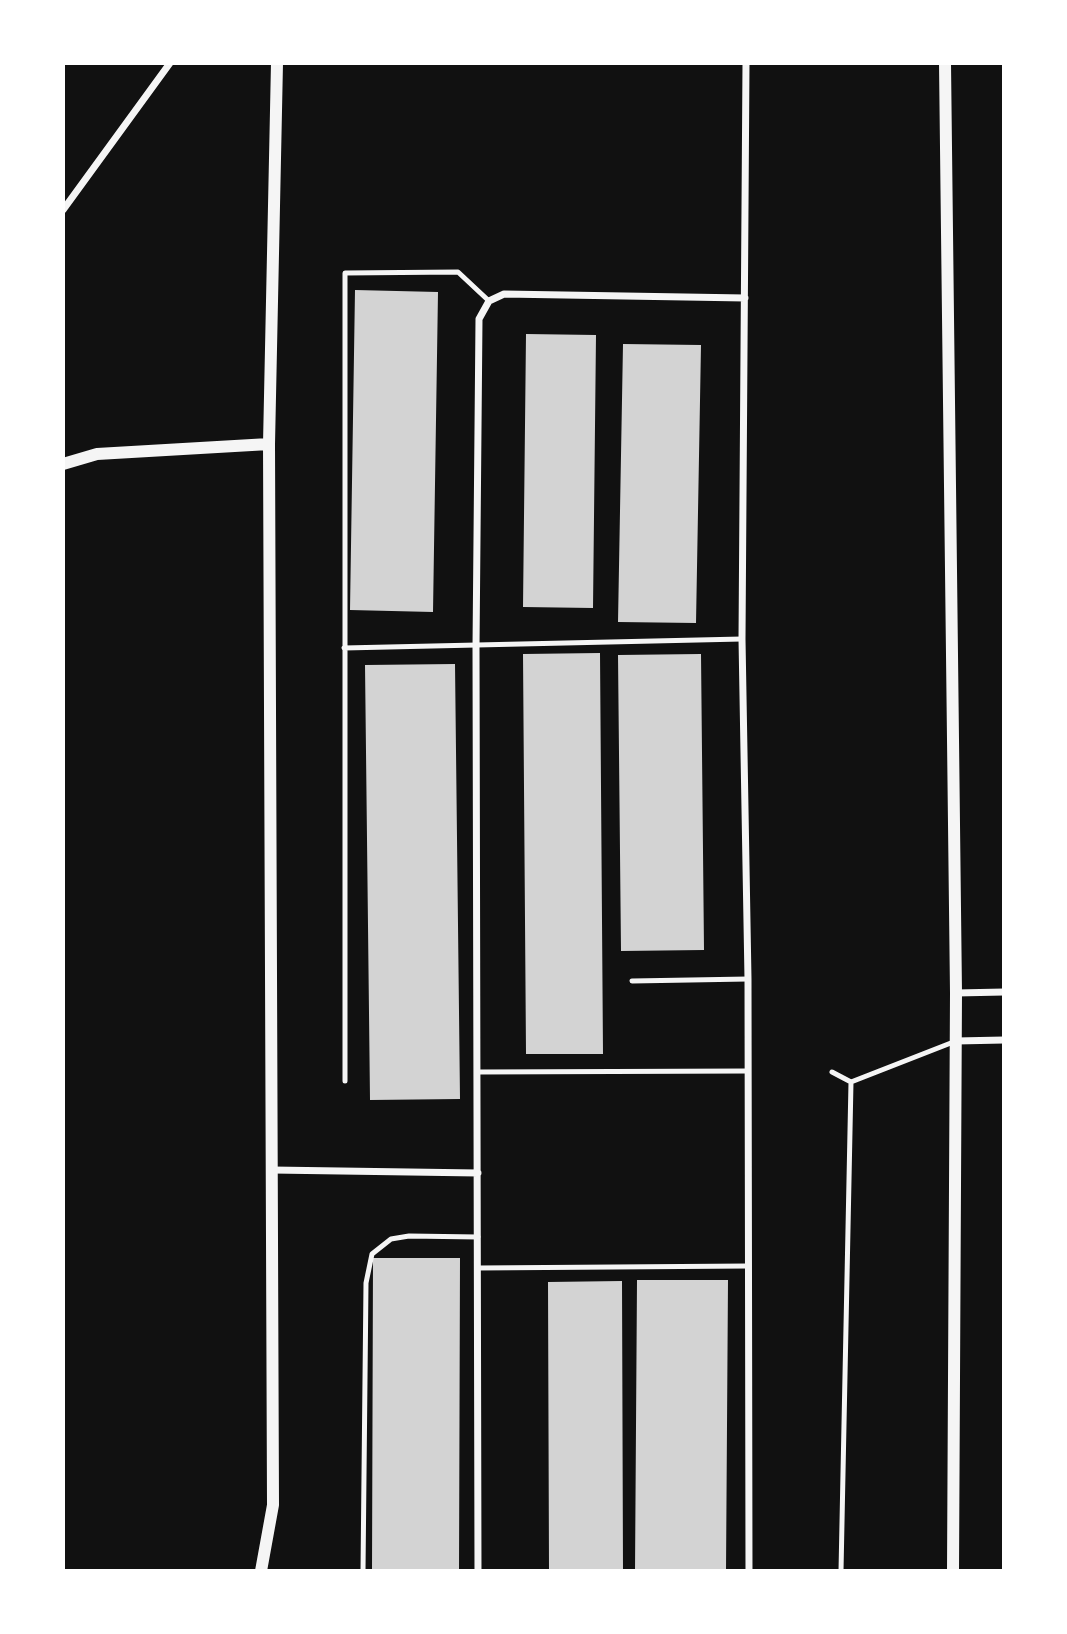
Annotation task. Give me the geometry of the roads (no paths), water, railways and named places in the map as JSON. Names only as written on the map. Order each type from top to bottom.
[{"type":"street","points":[[261,1571],[273,1505],[268,444],[276,63]]},
{"type":"street","points":[[746,63],[743,639],[748,979],[749,1571]]},
{"type":"street","points":[[945,63],[956,993],[953,1571]]},
{"type":"street","points":[[63,210],[166,65]]},
{"type":"street","points":[[478,1571],[476,647],[479,319],[489,301],[504,294],[745,298]]},
{"type":"street","points":[[63,464],[97,454],[268,444]]},
{"type":"street","points":[[956,993],[1004,992]]},
{"type":"street","points":[[956,1041],[1004,1040]]},
{"type":"street","points":[[272,1170],[478,1173]]},
{"type":"lane","points":[[345,1081],[345,273],[458,272],[489,301]]},
{"type":"lane","points":[[344,648],[743,639]]},
{"type":"lane","points":[[632,981],[748,979]]},
{"type":"lane","points":[[832,1072],[851,1082],[956,1041]]},
{"type":"lane","points":[[479,1072],[747,1071]]},
{"type":"lane","points":[[841,1571],[851,1082]]},
{"type":"lane","points":[[363,1571],[366,1283],[372,1254],[391,1239],[409,1236],[478,1237]]},
{"type":"lane","points":[[478,1268],[748,1266]]}]
